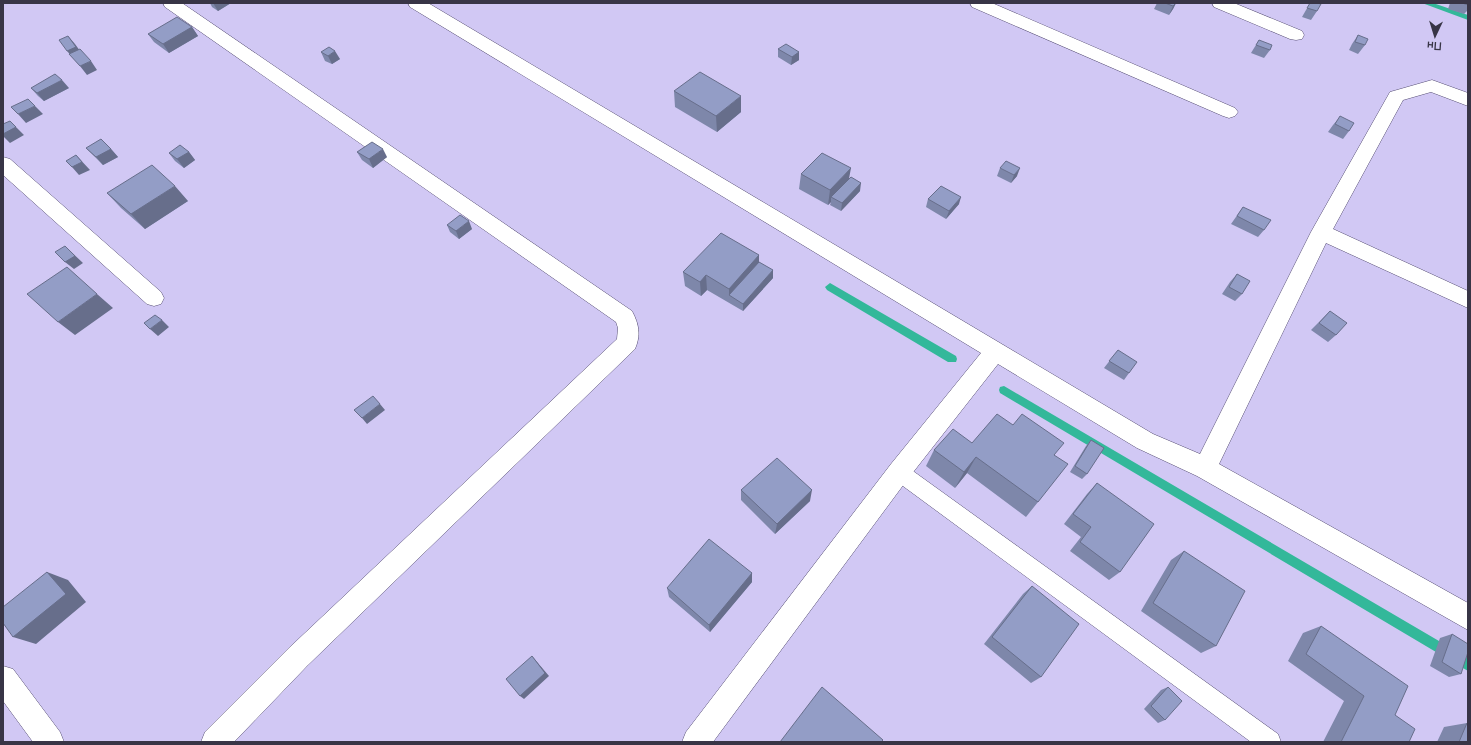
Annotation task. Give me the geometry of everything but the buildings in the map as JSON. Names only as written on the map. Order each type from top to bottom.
[{"type":"street","points":[[171,3],[625,317],[629,328],[627,342],[298,657],[215,742]]},
{"type":"street","points":[[416,3],[1145,441],[1205,468],[1468,617]]},
{"type":"street","points":[[978,3],[1229,112]]},
{"type":"street","points":[[1220,3],[1296,35]]},
{"type":"street","points":[[1205,468],[1321,232],[1396,96],[1432,86],[1468,100]]},
{"type":"street","points":[[3,164],[154,298]]},
{"type":"street","points":[[1321,232],[1468,300]]},
{"type":"street","points":[[696,742],[899,472],[995,352]]},
{"type":"street","points":[[3,679],[50,742]]},
{"type":"lane","points":[[899,472],[1270,742]]},
{"type":"waterway","points":[[1426,3],[1468,18]]},
{"type":"waterway","points":[[830,287],[952,359]]},
{"type":"waterway","points":[[1004,390],[1468,665]]}]
